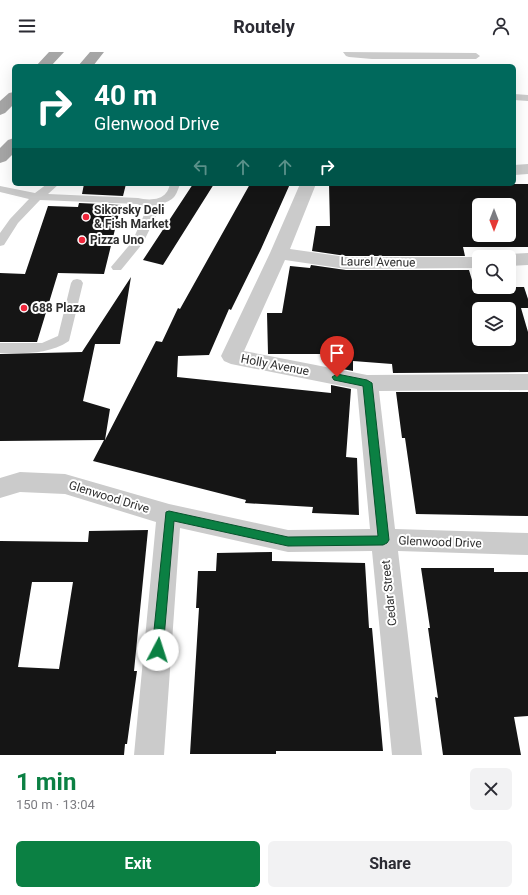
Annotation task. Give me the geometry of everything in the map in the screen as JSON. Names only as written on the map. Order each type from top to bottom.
[{"type":"main road","points":[[45,64],[57,52]]},
{"type":"main road","points":[[87,64],[98,52]]},
{"type":"main road","points":[[0,110],[12,98]]},
{"type":"main road","points":[[0,158],[12,145]]},
{"type":"street","points":[[516,170],[528,169]]},
{"type":"street","points":[[279,253],[307,186]]},
{"type":"street","name":"Laurel Avenue","points":[[279,253],[346,263],[472,262]]},
{"type":"street","name":"Holly Avenue","points":[[279,253],[231,356],[367,383],[528,382]]},
{"type":"street","points":[[516,260],[528,259]]},
{"type":"street","name":"Cedar Street","points":[[367,383],[407,755]]},
{"type":"street","name":"Glenwood Drive","points":[[0,488],[20,482],[65,484],[169,516],[288,541],[383,540],[528,544]]},
{"type":"street","points":[[149,755],[169,516]]},
{"type":"lane","points":[[347,52],[349,54],[372,56],[475,54],[478,64]]},
{"type":"lane","points":[[516,98],[528,98]]},
{"type":"lane","points":[[0,242],[4,227],[14,221],[37,197],[51,186]]},
{"type":"lane","points":[[146,204],[165,199],[171,195],[174,186]]},
{"type":"lane","points":[[0,189],[37,197],[138,201],[153,206],[153,210],[137,243],[117,267]]},
{"type":"lane","points":[[0,348],[34,348],[48,346],[59,342],[64,338],[77,284]]},
{"type":"building","points":[[516,184],[528,184],[528,247],[463,247],[465,256],[346,256],[312,251],[316,226],[330,226],[329,186],[516,186]]},
{"type":"building","points":[[84,186],[126,186],[123,196],[82,194]]},
{"type":"building","points":[[192,186],[213,186],[163,265],[143,260]]},
{"type":"building","points":[[249,186],[289,186],[261,249],[231,310],[229,309],[209,355],[178,356],[177,377],[331,393],[331,385],[351,389],[346,457],[357,458],[359,515],[312,513],[313,507],[245,503],[246,500],[93,461],[104,440],[0,441],[0,354],[82,352],[131,277],[120,344],[95,344],[83,401],[110,409],[105,440],[156,341],[162,342],[178,308],[180,309]]},
{"type":"building","name":"688 Plaza","points":[[79,203],[121,205],[104,274],[58,273],[37,342],[0,342],[0,273],[25,274],[48,206],[78,207]]},
{"type":"building","points":[[311,265],[346,270],[469,270],[472,280],[472,294],[516,294],[516,287],[524,287],[528,299],[528,308],[521,308],[528,332],[528,372],[393,373],[392,364],[353,361],[353,371],[332,367],[332,354],[268,354],[267,313],[282,313],[290,266],[310,268]]},
{"type":"building","points":[[396,392],[528,392],[528,516],[416,514],[405,438],[402,438]]},
{"type":"building","points":[[148,530],[134,671],[137,671],[127,744],[125,744],[124,755],[0,755],[0,541],[88,542],[89,531]],"holes":[[[32,582],[73,582],[59,669],[18,667]]]},
{"type":"building","points":[[272,552],[272,561],[365,563],[369,628],[372,628],[383,751],[276,751],[276,754],[190,754],[199,608],[196,608],[198,571],[216,571],[217,553]]},
{"type":"building","points":[[421,568],[494,568],[494,572],[528,572],[528,716],[514,717],[521,755],[443,755],[435,697],[438,698],[428,628],[430,628]]},
{"type":"place","name":"Sikorsky Deli & Fish Market","points":[[86,217]]},
{"type":"place","name":"Pizza Uno","points":[[82,240]]},
{"type":"place","name":"688 Plaza","points":[[24,308]]},
{"type":"route","points":[[158,650],[169,516],[288,541],[383,540],[367,383],[337,377]]}]
